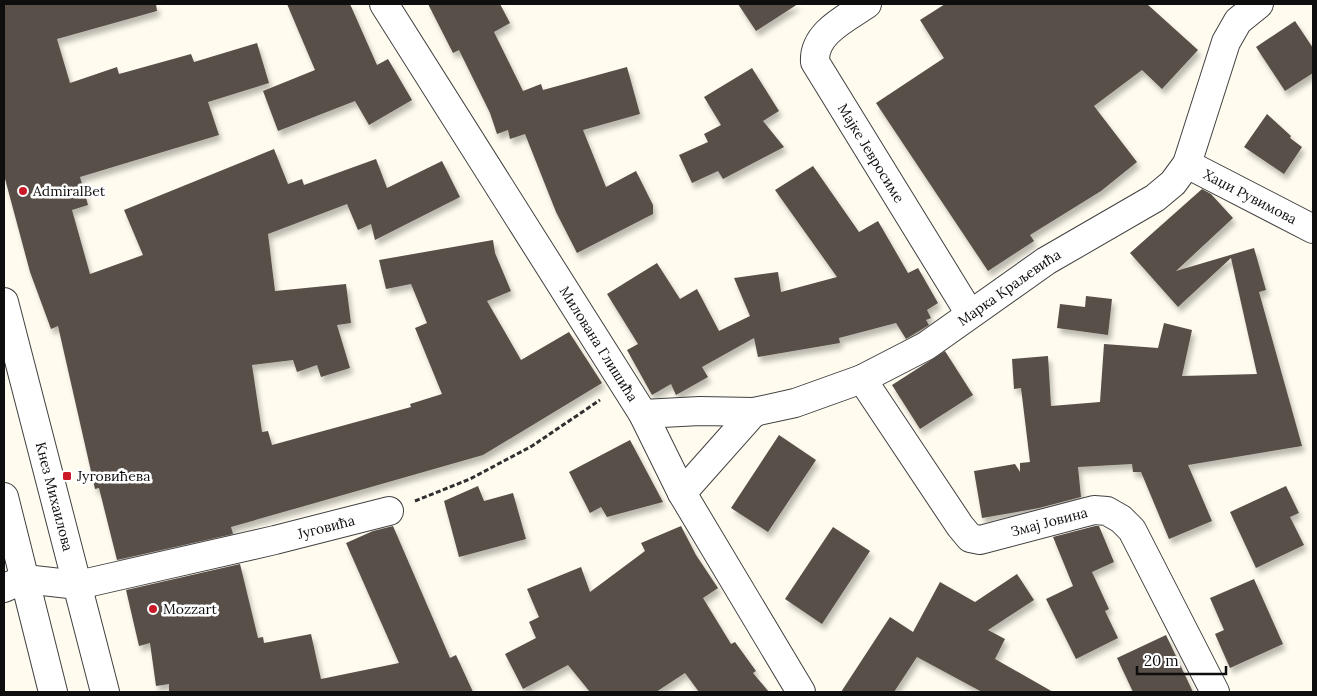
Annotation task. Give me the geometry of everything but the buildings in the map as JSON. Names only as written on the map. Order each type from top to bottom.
[{"type":"street","name":"Милована Глишића","points":[[384,4],[643,414],[682,493],[801,692]]},
{"type":"street","name":"Мајке Јевросиме","points":[[868,4],[823,37],[814,53],[815,62],[970,314]]},
{"type":"street","name":"Марка Краљевића","points":[[643,414],[700,411],[754,412],[795,403],[862,379],[926,346],[1046,261],[1155,198],[1173,183],[1187,164],[1226,42],[1238,21],[1256,4]]},
{"type":"street","name":"Хаџи Рувимова","points":[[1187,164],[1313,229]]},
{"type":"street","name":"Кнез Михаилова","points":[[4,302],[105,692]]},
{"type":"street","name":"Змај Јовина","points":[[862,379],[960,526],[970,538],[980,540],[1094,510],[1108,511],[1121,519],[1141,543],[1215,692]]},
{"type":"street","points":[[682,493],[754,412]]},
{"type":"street","points":[[4,497],[14,584],[53,692]]},
{"type":"street","name":"Југовића","points":[[14,584],[78,585],[275,540],[389,511]]},
{"type":"path","points":[[389,511],[470,479],[532,446],[624,384]]},
{"type":"place","name":"AdmiralBet","points":[[23,191]]},
{"type":"place","name":"Југовићева","points":[[67,476]]},
{"type":"place","name":"Mozzart","points":[[153,609]]}]
